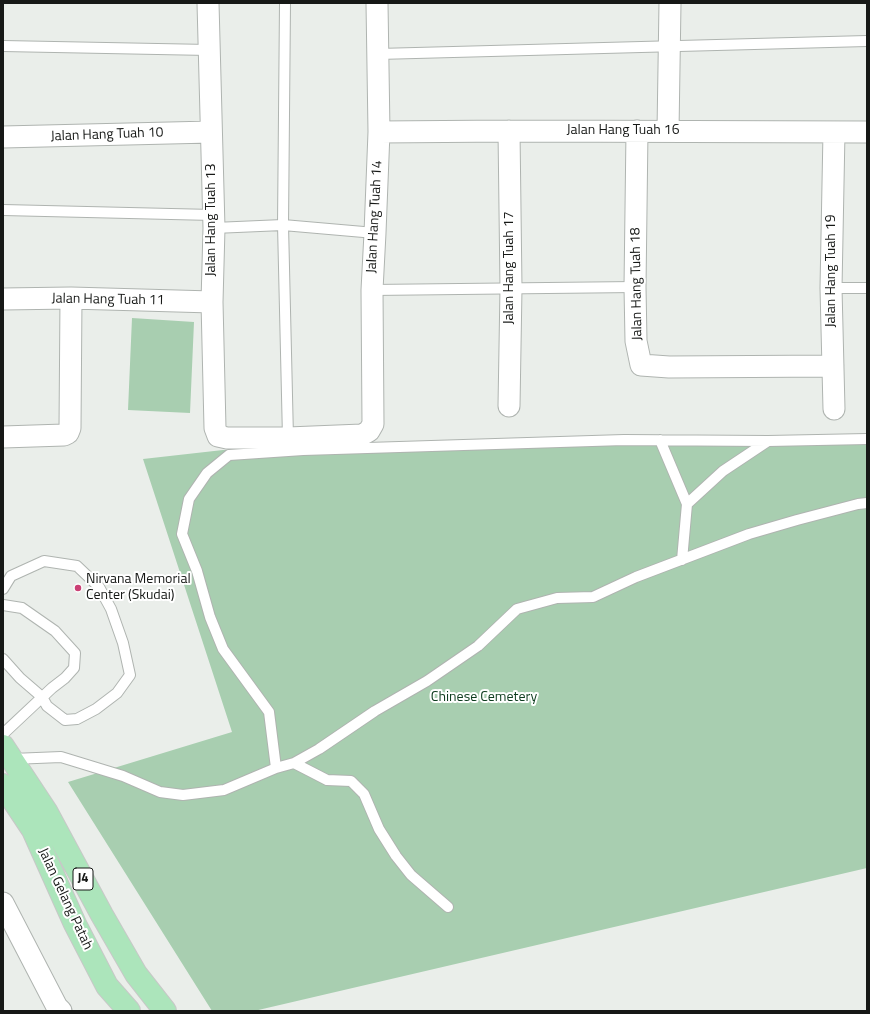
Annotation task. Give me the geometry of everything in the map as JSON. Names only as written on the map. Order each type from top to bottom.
[{"type":"main road","name":"Jalan Gelang Patah","points":[[7,752],[46,811],[102,915],[136,974],[165,1011]]},
{"type":"main road","name":"Jalan Gelang Patah","points":[[3,785],[33,830],[75,924],[107,986],[129,1011]]},
{"type":"street","name":"Jalan Hang Tuah 13","points":[[208,3],[214,222],[212,302],[215,428],[218,436],[227,438],[288,438]]},
{"type":"street","name":"Jalan Hang Tuah 14","points":[[288,438],[362,435],[369,431],[372,424],[372,290],[379,132],[377,3]]},
{"type":"street","points":[[668,131],[670,3]]},
{"type":"street","name":"Jalan Hang Tuah 16","points":[[379,132],[509,130],[637,132],[867,132]]},
{"type":"street","name":"Jalan Hang Tuah 17","points":[[509,130],[511,288],[509,406]]},
{"type":"street","name":"Jalan Hang Tuah 10","points":[[3,137],[211,132]]},
{"type":"street","name":"Jalan Hang Tuah 18","points":[[637,132],[635,287],[636,341],[641,365],[669,367],[833,366]]},
{"type":"street","name":"Jalan Hang Tuah 19","points":[[834,132],[831,288],[834,409]]},
{"type":"street","points":[[3,437],[64,435],[68,433],[70,428],[71,298]]},
{"type":"street","name":"Jalan Hang Tuah 11","points":[[3,299],[71,298],[212,302]]},
{"type":"street","points":[[3,904],[61,1011]]},
{"type":"lane","points":[[285,3],[283,225],[288,438]]},
{"type":"lane","points":[[378,54],[867,41]]},
{"type":"lane","points":[[3,46],[209,50]]},
{"type":"lane","points":[[3,210],[283,225],[375,233]]},
{"type":"lane","points":[[372,290],[635,287]]},
{"type":"lane","points":[[831,288],[867,288]]},
{"type":"lane","points":[[276,768],[269,712],[223,648],[210,617],[196,571],[182,534],[189,499],[207,473],[229,455],[303,450],[660,440],[867,440]]},
{"type":"lane","points":[[660,440],[687,504],[682,560]]},
{"type":"lane","points":[[687,504],[723,471],[768,441]]},
{"type":"lane","points":[[7,752],[62,757],[123,776],[160,792],[183,795],[224,790],[276,768],[294,763],[319,749],[375,711],[428,681],[478,646],[517,609],[557,598],[592,597],[636,578],[749,534],[850,506],[867,503]]},
{"type":"lane","points":[[3,589],[11,576],[44,561],[77,566],[98,587],[111,609],[123,643],[130,675],[117,693],[96,709],[77,719],[65,720],[47,706],[42,697],[20,678],[3,659]]},
{"type":"lane","points":[[3,605],[22,608],[55,631],[75,653],[74,668],[3,734]]},
{"type":"lane","points":[[294,763],[327,780],[351,781],[364,794],[379,830],[411,876],[448,907]]},
{"type":"green space","points":[[132,318],[194,322],[190,413],[128,410]]},
{"type":"green space","name":"Chinese Cemetery","points":[[867,436],[867,868],[254,1011],[212,1011],[68,782],[232,732],[143,459],[223,450]]},
{"type":"place","name":"Nirvana Memorial Center (Skudai)","points":[[78,588]]}]
